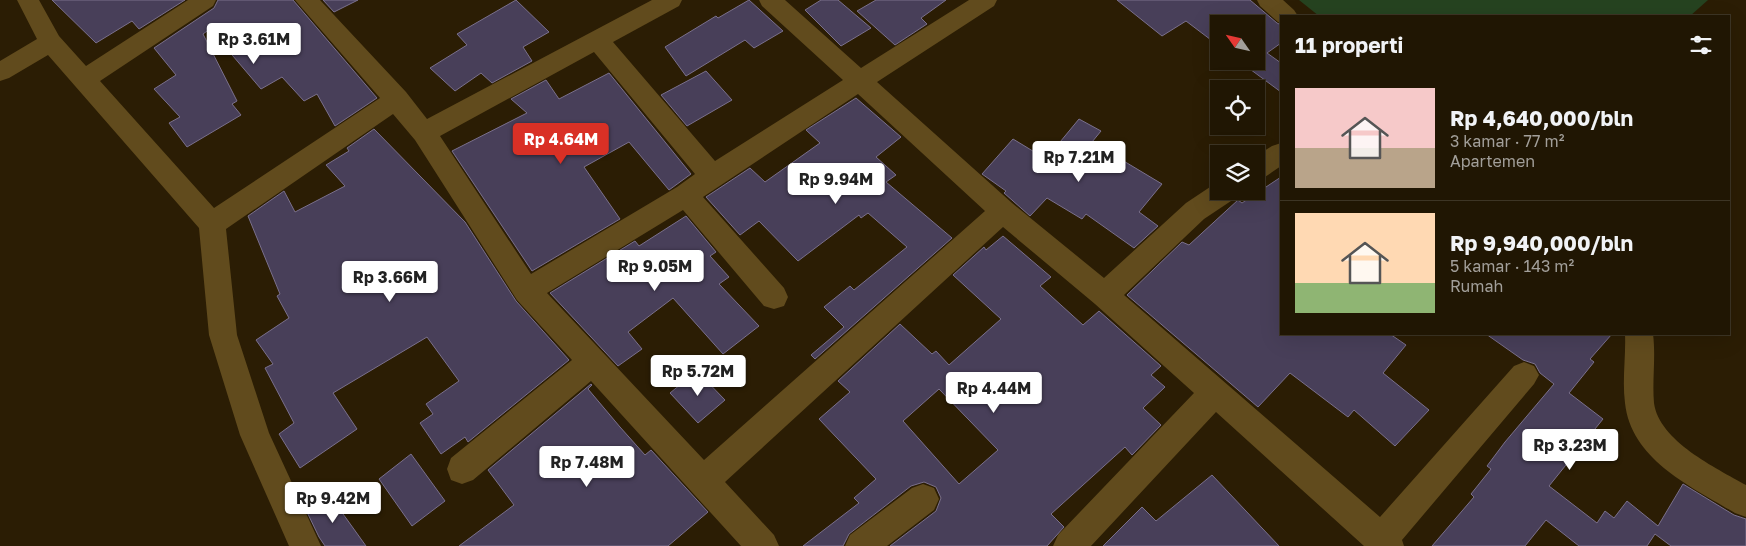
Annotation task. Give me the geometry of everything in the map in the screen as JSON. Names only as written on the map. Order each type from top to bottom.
[{"type":"street","points":[[28,0],[51,42],[212,224],[223,335],[255,435],[305,546]]},
{"type":"street","points":[[85,79],[205,0]]},
{"type":"street","points":[[306,0],[396,99],[424,133],[527,291],[763,546]]},
{"type":"street","points":[[424,133],[671,0]]},
{"type":"street","points":[[770,0],[1003,211],[1105,295],[1384,543],[1524,375]]},
{"type":"street","points":[[527,291],[686,195],[712,176],[986,0]]},
{"type":"street","points":[[1268,0],[1285,15]]},
{"type":"street","points":[[597,39],[712,176]]},
{"type":"street","points":[[0,72],[51,42]]},
{"type":"street","points":[[212,224],[396,99]]},
{"type":"street","points":[[1265,164],[1280,154]]},
{"type":"street","points":[[686,195],[774,297]]},
{"type":"street","points":[[1105,295],[1195,211],[1211,200]]},
{"type":"street","points":[[703,481],[1003,211]]},
{"type":"street","points":[[1639,335],[1641,409],[1647,425],[1660,443],[1680,462],[1746,502]]},
{"type":"street","points":[[462,469],[592,362]]},
{"type":"street","points":[[1069,546],[1214,392]]},
{"type":"street","points":[[861,546],[923,499]]},
{"type":"green space","points":[[1299,0],[1708,0],[1691,15],[1318,15]]},
{"type":"building","points":[[52,0],[185,0],[139,29],[132,21],[96,43]]},
{"type":"building","points":[[218,0],[293,0],[377,98],[335,126],[317,94],[304,101],[282,77],[261,89],[210,29],[203,34],[237,101],[232,104],[241,115],[187,147],[169,123],[180,117],[154,89],[176,75],[154,48],[214,8]]},
{"type":"building","points":[[323,0],[358,0],[334,12]]},
{"type":"building","points":[[516,0],[549,32],[523,47],[532,61],[492,83],[481,73],[455,91],[430,68],[467,45],[457,34]]},
{"type":"building","points":[[749,0],[783,31],[754,48],[745,40],[686,76],[665,47],[716,16],[718,18]]},
{"type":"building","points":[[821,0],[838,0],[871,28],[841,46],[805,10]]},
{"type":"building","points":[[876,0],[946,0],[921,18],[927,24],[895,45],[857,11]]},
{"type":"building","points":[[1117,0],[1250,0],[1280,24],[1280,44],[1267,53],[1280,62],[1280,91],[1251,70],[1265,70],[1265,15],[1210,15],[1210,39],[1186,21],[1162,36]]},
{"type":"building","points":[[706,71],[732,100],[687,126],[661,95]]},
{"type":"building","points":[[609,73],[691,174],[669,190],[629,142],[584,167],[620,219],[532,271],[452,151],[527,113],[511,99],[546,80],[559,99]]},
{"type":"building","points":[[856,98],[901,137],[876,157],[896,175],[886,182],[952,238],[815,359],[811,355],[844,327],[824,307],[850,286],[854,290],[907,247],[868,213],[861,218],[859,215],[798,261],[759,221],[740,235],[706,197],[750,168],[765,182],[820,143],[806,130]]},
{"type":"building","points":[[1079,119],[1101,131],[1092,142],[1162,184],[1139,212],[1158,226],[1134,248],[1086,214],[1082,219],[1047,198],[1030,216],[1004,193],[1006,191],[982,174],[1013,139],[1046,159]]},
{"type":"building","points":[[374,129],[465,222],[516,301],[569,360],[468,442],[465,437],[441,454],[420,423],[433,414],[426,404],[459,381],[427,337],[333,393],[357,429],[300,468],[279,434],[294,423],[265,368],[273,364],[256,340],[289,318],[277,296],[280,294],[248,216],[284,191],[295,212],[345,186],[326,165],[349,151],[347,148]]},
{"type":"building","points":[[1280,178],[1280,335],[1391,335],[1406,345],[1383,373],[1429,410],[1395,446],[1354,410],[1348,417],[1290,373],[1258,407],[1127,295],[1182,242],[1189,245],[1238,200],[1242,203],[1246,200],[1265,200],[1265,188]]},
{"type":"building","points":[[686,216],[716,252],[710,256],[729,277],[719,284],[759,326],[723,354],[673,298],[628,332],[642,349],[618,366],[550,293],[635,241],[639,246]]},
{"type":"building","points":[[1003,236],[1051,277],[1040,286],[1083,325],[1099,311],[1161,366],[1151,375],[1165,387],[1143,408],[1161,425],[1132,455],[1125,447],[1051,514],[1064,527],[1047,546],[890,546],[936,511],[941,498],[936,487],[924,482],[911,486],[849,534],[843,546],[803,546],[859,503],[854,498],[876,479],[819,419],[850,392],[838,381],[900,324],[932,354],[936,351],[949,365],[1001,319],[953,275],[984,247],[986,250]],"holes":[[[939,389],[998,450],[959,484],[903,421]]]},
{"type":"building","points":[[1487,335],[1611,335],[1590,359],[1594,362],[1569,393],[1603,419],[1549,486],[1597,523],[1605,511],[1614,518],[1627,501],[1658,526],[1683,484],[1734,515],[1746,519],[1746,546],[1671,546],[1655,534],[1647,546],[1579,546],[1546,520],[1525,546],[1432,546],[1474,497],[1471,494],[1491,469],[1487,466],[1505,442],[1554,384],[1540,373],[1535,364],[1523,360]]},
{"type":"building","points":[[697,371],[725,400],[698,423],[670,393]]},
{"type":"building","points":[[591,384],[588,389],[645,455],[651,450],[708,512],[668,546],[459,546],[514,505],[488,470]]},
{"type":"building","points":[[411,454],[445,501],[412,526],[379,479]]},
{"type":"building","points":[[1212,475],[1279,546],[1103,546],[1142,507],[1156,521]]},
{"type":"building","points":[[328,493],[366,546],[325,546],[306,510]]}]
